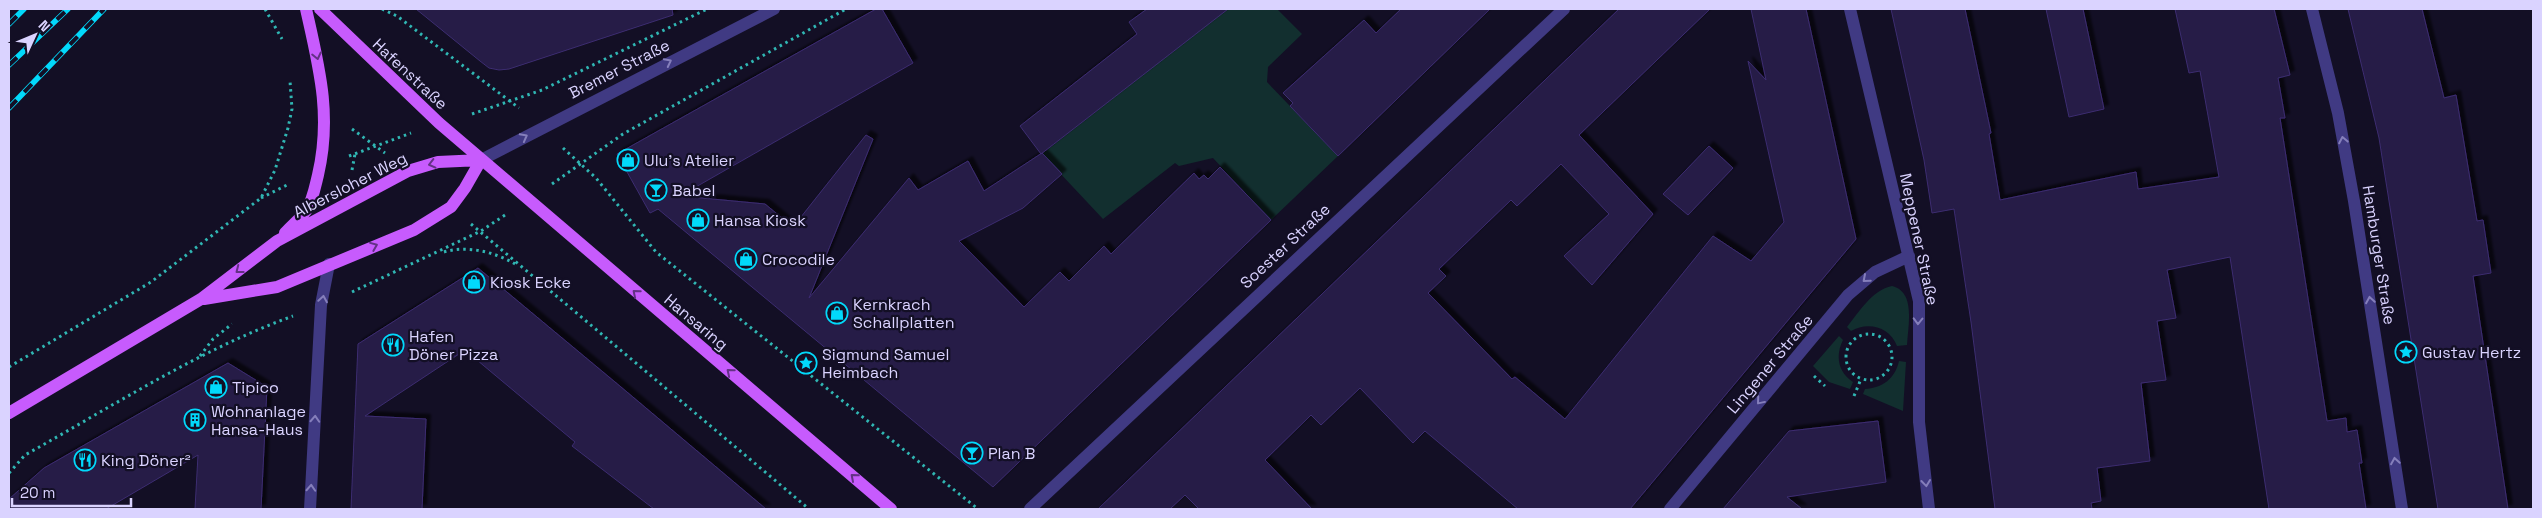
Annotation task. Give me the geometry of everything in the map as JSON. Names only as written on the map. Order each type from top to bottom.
[{"type":"main road","points":[[277,241],[306,211],[314,195],[323,154],[325,120],[322,78],[306,9]]},
{"type":"main road","name":"Hafenstraße","points":[[320,9],[439,123],[481,160]]},
{"type":"main road","name":"Albersloher Weg","points":[[201,299],[277,287],[414,230],[451,207],[465,188],[481,160]]},
{"type":"main road","name":"Albersloher Weg","points":[[9,413],[201,299],[277,241],[408,171],[438,162],[481,160]]},
{"type":"main road","name":"Hansaring","points":[[481,160],[890,509]]},
{"type":"street","name":"Bremer Straße","points":[[481,160],[774,9]]},
{"type":"street","name":"Soester Straße","points":[[1030,509],[1564,9]]},
{"type":"street","name":"Meppener Straße","points":[[1850,9],[1919,300],[1920,422],[1929,509]]},
{"type":"street","name":"Hamburger Straße","points":[[2312,9],[2338,113],[2402,509]]},
{"type":"street","name":"Lingener Straße","points":[[1670,509],[1848,295],[1875,272],[1909,256]]},
{"type":"street","points":[[310,509],[321,305],[329,264]]},
{"type":"path","points":[[265,9],[286,46]]},
{"type":"path","points":[[382,9],[397,16],[494,91],[512,102],[596,178],[656,252],[978,509]]},
{"type":"path","points":[[355,153],[439,123],[512,102],[542,90],[708,9]]},
{"type":"path","points":[[582,164],[623,134],[846,9]]},
{"type":"path","points":[[9,367],[151,282],[260,198],[275,170],[292,109],[290,73]]},
{"type":"path","points":[[292,109],[348,127],[376,145],[408,171]]},
{"type":"path","points":[[451,207],[809,509]]},
{"type":"path","points":[[9,473],[26,455],[198,358],[240,337],[378,282],[481,232]]},
{"type":"path","points":[[432,256],[457,250],[473,250],[506,259],[523,269]]},
{"type":"path","points":[[1864,334],[1876,335],[1887,342],[1892,353],[1891,365],[1884,375],[1873,380],[1861,379],[1851,372],[1846,361],[1847,349],[1854,339],[1864,334]]},
{"type":"path","points":[[1854,396],[1861,379]]},
{"type":"green space","points":[[1226,9],[1277,9],[1302,34],[1268,67],[1267,82],[1338,156],[1271,220],[1213,158],[1179,166],[1175,163],[1103,219],[1042,154]]},
{"type":"green space","points":[[1892,286],[1900,289],[1908,302],[1907,345],[1897,346],[1889,334],[1878,328],[1864,326],[1851,331],[1847,327],[1872,297],[1885,288]]},
{"type":"green space","points":[[1839,336],[1843,340],[1839,352],[1839,363],[1841,369],[1853,382],[1850,389],[1829,382],[1813,366]]},
{"type":"green space","points":[[1899,361],[1906,362],[1903,411],[1863,394],[1865,389],[1877,387],[1891,378]]},
{"type":"building","points":[[416,9],[672,9],[673,15],[509,69],[499,70],[489,68]]},
{"type":"building","points":[[876,9],[882,9],[913,63],[680,196],[765,204],[793,227],[866,135],[873,139],[809,298],[909,178],[918,190],[968,161],[984,191],[1042,153],[1062,174],[1023,208],[959,241],[1024,307],[1060,272],[1069,281],[1104,246],[1111,254],[1194,173],[1199,179],[1204,175],[1208,179],[1220,167],[1271,220],[993,487],[658,209],[650,213],[617,154]]},
{"type":"building","points":[[1147,9],[1228,9],[1041,154],[1020,126],[1137,34],[1129,22]]},
{"type":"building","points":[[1401,9],[1490,9],[1338,156],[1290,106],[1293,103],[1283,93],[1364,20],[1376,33]]},
{"type":"building","points":[[1619,9],[1710,9],[1579,135],[1653,214],[1592,285],[1564,256],[1609,214],[1561,164],[1517,206],[1511,200],[1439,269],[1446,276],[1428,293],[1512,379],[1515,377],[1565,419],[1713,236],[1751,261],[1784,222],[1748,61],[1766,80],[1751,9],[1806,9],[1856,239],[1630,509],[1518,509],[1425,431],[1413,443],[1360,388],[1321,425],[1311,415],[1265,460],[1312,509],[1199,509],[1185,495],[1170,509],[1098,509]]},
{"type":"building","points":[[1891,9],[1965,9],[1991,133],[1989,134],[2000,200],[2136,172],[2138,189],[2219,177],[2200,71],[2189,73],[2175,9],[2274,9],[2290,75],[2278,78],[2285,118],[2280,118],[2327,421],[2346,418],[2347,432],[2357,430],[2362,463],[2359,463],[2366,509],[2269,509],[2230,257],[2167,270],[2176,318],[2157,321],[2166,380],[2141,383],[2150,461],[2097,468],[2101,501],[2091,503],[2092,509],[1995,509],[1971,322],[1954,209],[1932,213],[1924,160]]},
{"type":"building","points":[[2046,9],[2083,9],[2104,109],[2069,117]]},
{"type":"building","points":[[2348,9],[2422,9],[2444,98],[2456,95],[2477,221],[2483,220],[2491,273],[2473,276],[2508,509],[2438,509],[2379,138]]},
{"type":"building","points":[[1709,146],[1733,168],[1688,215],[1663,194]]},
{"type":"building","points":[[478,268],[766,509],[654,509],[572,446],[575,442],[465,350],[365,416],[426,419],[422,509],[351,509],[358,344]]},
{"type":"building","points":[[228,363],[267,387],[261,509],[195,509],[198,455],[106,509],[9,509],[9,499],[44,468]]},
{"type":"building","points":[[1878,421],[1886,482],[1787,497],[1802,509],[1723,509],[1789,431]]},
{"type":"railway","points":[[9,24],[24,9]]},
{"type":"railway","points":[[9,65],[68,9]]},
{"type":"railway","points":[[9,108],[104,9]]},
{"type":"place","name":"Ulu's Atelier","points":[[628,160]]},
{"type":"place","name":"Babel","points":[[656,190]]},
{"type":"place","name":"Hansa Kiosk","points":[[698,220]]},
{"type":"place","name":"Crocodile","points":[[746,259]]},
{"type":"place","name":"Kiosk Ecke","points":[[474,282]]},
{"type":"place","name":"Kernkrach Schallplatten","points":[[837,313]]},
{"type":"place","name":"Hafen Döner Pizza","points":[[393,345]]},
{"type":"place","name":"Gustav Hertz","points":[[2406,352]]},
{"type":"place","name":"Sigmund Samuel Heimbach","points":[[806,363]]},
{"type":"place","name":"Tipico","points":[[216,387]]},
{"type":"place","name":"Wohnanlage Hansa-Haus","points":[[195,420]]},
{"type":"place","name":"Plan B","points":[[972,453]]},
{"type":"place","name":"King Döner²","points":[[85,460]]}]
